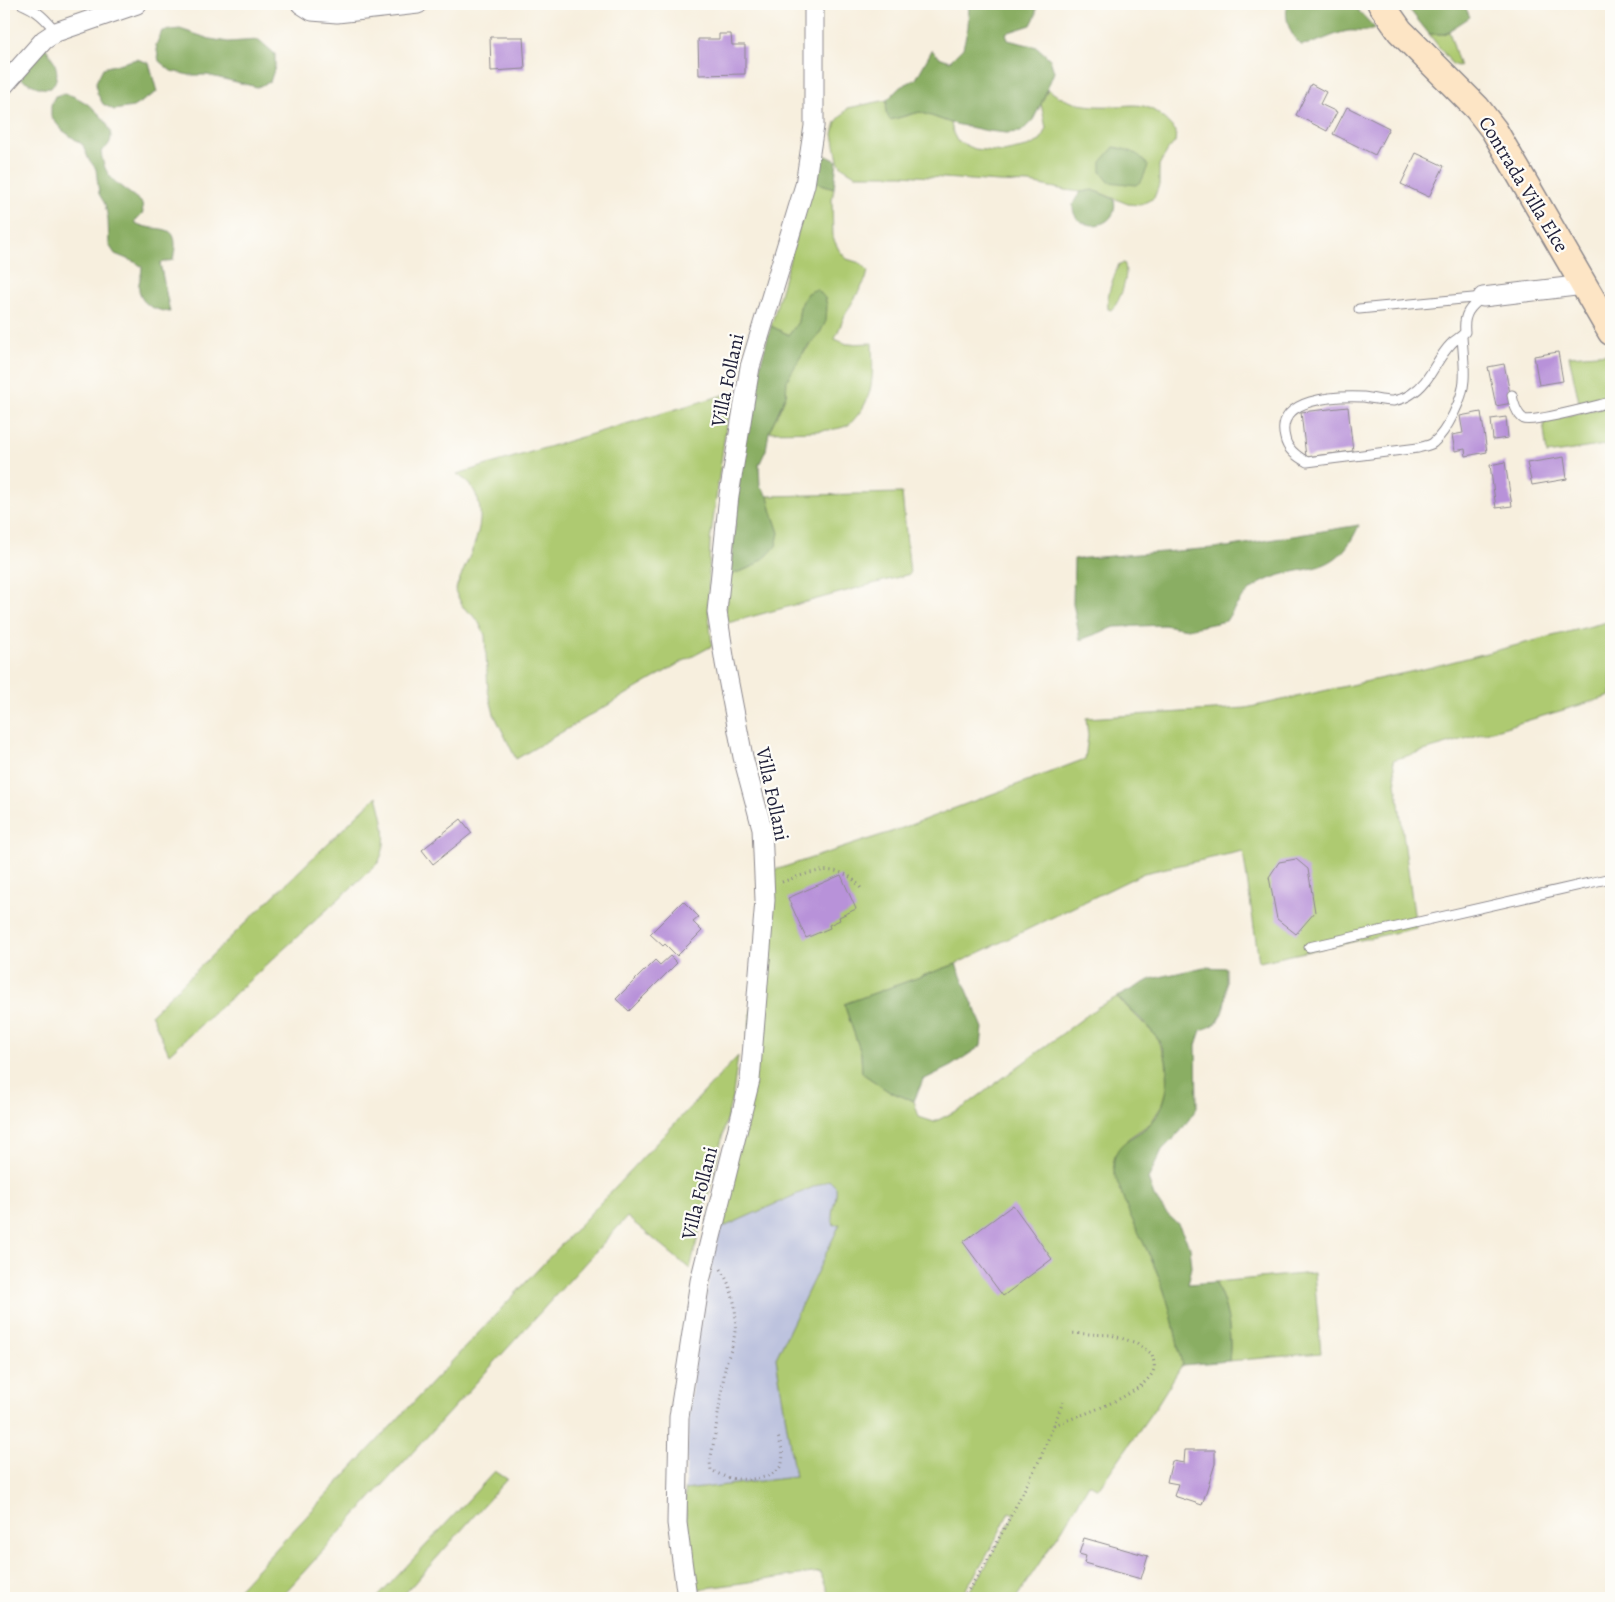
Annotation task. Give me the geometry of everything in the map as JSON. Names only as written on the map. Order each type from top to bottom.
[{"type":"main road","name":"Contrada Villa Elce","points":[[1381,4],[1400,31],[1477,108],[1488,122],[1611,332]]},
{"type":"street","points":[[4,85],[44,40],[56,32],[136,4]]},
{"type":"street","points":[[301,4],[312,11],[337,13],[418,4]]},
{"type":"street","name":"Villa Follani","points":[[687,1598],[677,1523],[679,1417],[700,1281],[750,1080],[765,900],[762,828],[743,757],[725,663],[718,612],[729,494],[750,366],[805,185],[814,126],[814,4]]},
{"type":"street","points":[[1483,297],[1584,285]]},
{"type":"lane","points":[[22,4],[43,16],[56,32]]},
{"type":"lane","points":[[1359,309],[1483,297]]},
{"type":"lane","points":[[1462,337],[1464,382],[1458,406],[1432,444],[1418,448],[1307,462],[1295,455],[1284,439],[1284,426],[1288,415],[1300,405],[1327,398],[1363,397],[1394,401],[1411,394],[1427,381],[1438,360],[1452,342],[1462,337],[1465,332],[1464,323],[1470,308],[1483,297]]},
{"type":"lane","points":[[1512,395],[1519,413],[1526,420],[1611,402]]},
{"type":"lane","points":[[1309,947],[1611,878]]},
{"type":"path","points":[[764,888],[796,877],[833,870],[840,871],[851,877],[862,890]]},
{"type":"path","points":[[706,1259],[721,1269],[730,1284],[735,1303],[733,1343],[726,1365],[710,1462],[711,1470],[736,1479],[768,1476],[778,1470],[782,1464],[783,1455],[778,1436]]},
{"type":"path","points":[[1054,1425],[1122,1398],[1145,1383],[1154,1369],[1152,1354],[1137,1343],[1111,1335],[1070,1333]]},
{"type":"path","points":[[963,1598],[989,1558],[1040,1459],[1064,1402]]},
{"type":"shaded area","points":[[830,1180],[837,1187],[832,1210],[840,1224],[776,1358],[795,1477],[685,1490],[690,1404],[696,1346],[719,1229]]},
{"type":"green space","points":[[969,4],[1006,4],[1014,7],[1028,4],[1036,7],[1036,15],[1031,25],[1006,33],[1008,40],[1037,47],[1050,59],[1054,72],[1033,120],[1021,132],[1006,133],[951,123],[920,112],[890,120],[886,112],[887,100],[900,87],[916,79],[932,50],[939,57],[950,61],[963,48],[968,27]]},
{"type":"green space","points":[[1287,4],[1352,4],[1375,28],[1365,31],[1342,32],[1313,43],[1301,45],[1293,36],[1289,26]]},
{"type":"green space","points":[[1405,4],[1464,4],[1470,17],[1444,34],[1429,34]]},
{"type":"green space","points":[[180,29],[210,39],[228,42],[259,40],[275,54],[275,67],[270,82],[257,87],[207,75],[189,75],[171,71],[159,61],[156,45],[162,31]]},
{"type":"green space","points":[[1449,31],[1460,67],[1452,64],[1429,34],[1444,34]]},
{"type":"green space","points":[[45,47],[54,62],[57,72],[55,83],[51,88],[39,87],[20,78]]},
{"type":"green space","points":[[137,59],[149,63],[157,92],[133,107],[114,110],[103,104],[97,93],[96,82],[103,68]]},
{"type":"green space","points":[[1048,89],[1063,99],[1079,104],[1145,106],[1157,113],[1176,131],[1175,142],[1159,165],[1159,185],[1154,198],[1140,205],[1128,204],[1093,190],[1081,192],[1030,183],[902,175],[855,175],[842,167],[838,161],[833,134],[836,122],[848,108],[887,100],[886,112],[890,120],[920,112],[951,123],[957,141],[975,149],[1003,152],[1027,147],[1040,141],[1046,128],[1041,104]]},
{"type":"green space","points":[[64,94],[73,96],[93,108],[108,126],[111,135],[109,144],[101,151],[103,161],[106,170],[115,182],[142,203],[143,213],[134,222],[142,226],[171,232],[174,237],[173,260],[160,263],[170,312],[158,310],[144,301],[139,290],[142,267],[115,254],[109,245],[108,219],[105,204],[99,194],[96,169],[88,158],[83,145],[62,130],[51,117],[51,105],[55,96]]},
{"type":"green space","points":[[1114,147],[1137,155],[1148,166],[1142,180],[1136,185],[1109,182],[1101,172],[1101,162]]},
{"type":"green space","points":[[817,156],[827,156],[837,161],[834,188],[812,181]]},
{"type":"green space","points":[[812,181],[834,188],[832,200],[833,238],[839,250],[847,259],[860,263],[868,271],[866,279],[845,315],[835,339],[847,344],[872,343],[872,381],[863,408],[847,425],[820,431],[769,432],[786,395],[787,378],[799,358],[820,331],[825,321],[827,310],[825,298],[800,307],[798,322],[789,335],[771,326]]},
{"type":"green space","points":[[1093,190],[1114,199],[1114,210],[1110,218],[1104,223],[1095,225],[1080,221],[1074,214],[1073,205],[1081,192]]},
{"type":"green space","points":[[1124,263],[1126,268],[1125,281],[1118,301],[1111,310],[1108,309],[1108,297],[1111,286],[1119,264]]},
{"type":"green space","points":[[817,289],[825,298],[827,305],[826,321],[820,333],[804,351],[787,380],[786,395],[769,432],[766,450],[759,465],[760,486],[768,496],[779,533],[776,546],[767,556],[752,567],[730,575],[741,464],[751,400],[771,326],[789,335],[798,322],[800,307],[807,293]]},
{"type":"green space","points":[[1611,353],[1611,396],[1579,402],[1569,356]]},
{"type":"green space","points":[[737,391],[726,426],[710,542],[708,604],[712,646],[516,759],[494,714],[488,691],[485,635],[477,619],[463,607],[455,591],[476,540],[480,513],[478,500],[472,487],[457,474]]},
{"type":"green space","points":[[1611,406],[1611,444],[1547,454],[1543,421]]},
{"type":"green space","points":[[902,493],[910,574],[724,624],[730,575],[752,567],[779,533],[768,496]]},
{"type":"green space","points":[[1359,525],[1349,543],[1339,555],[1328,563],[1275,577],[1259,584],[1244,596],[1226,621],[1188,629],[1164,625],[1115,627],[1080,640],[1073,603],[1074,559],[1227,547]]},
{"type":"green space","points":[[1611,621],[1611,696],[1393,760],[1416,928],[1259,962],[1243,851],[1144,873],[956,964],[844,1004],[861,1053],[862,1073],[888,1091],[914,1101],[919,1117],[934,1122],[964,1107],[1098,1007],[1117,997],[1156,1036],[1166,1060],[1168,1087],[1163,1103],[1151,1123],[1130,1137],[1114,1171],[1124,1200],[1160,1279],[1171,1312],[1182,1365],[1157,1405],[1098,1489],[1089,1484],[1063,1528],[1016,1598],[964,1598],[982,1573],[1014,1514],[1009,1512],[986,1556],[959,1598],[830,1598],[820,1572],[692,1590],[687,1547],[685,1490],[795,1477],[776,1358],[840,1224],[834,1225],[832,1220],[836,1187],[829,1180],[719,1229],[772,871],[897,830],[1085,759],[1088,736],[1086,718],[1246,708],[1428,668]]},
{"type":"green space","points":[[377,796],[385,838],[382,855],[378,863],[169,1054],[151,1014]]},
{"type":"green space","points":[[956,964],[983,1028],[981,1046],[951,1066],[923,1080],[914,1101],[888,1091],[862,1073],[861,1053],[844,1004]]},
{"type":"green space","points":[[1204,967],[1226,968],[1226,997],[1223,1011],[1215,1024],[1201,1030],[1196,1045],[1197,1108],[1180,1132],[1162,1150],[1148,1179],[1154,1196],[1165,1212],[1178,1224],[1190,1247],[1192,1267],[1188,1284],[1215,1282],[1226,1310],[1230,1351],[1229,1361],[1182,1365],[1164,1290],[1151,1257],[1129,1212],[1114,1171],[1116,1153],[1120,1147],[1151,1123],[1158,1114],[1166,1092],[1168,1080],[1167,1067],[1161,1045],[1155,1035],[1117,997],[1151,979]]},
{"type":"green space","points":[[738,1056],[733,1094],[690,1269],[627,1217],[280,1598],[230,1598]]},
{"type":"green space","points":[[1314,1273],[1321,1353],[1229,1361],[1228,1320],[1215,1282]]},
{"type":"green space","points":[[495,1471],[507,1479],[401,1598],[377,1598]]},
{"type":"building","points":[[719,34],[731,34],[732,45],[745,45],[745,74],[699,75],[698,39],[719,39]]},
{"type":"building","points":[[490,37],[523,37],[525,69],[491,71]]},
{"type":"building","points":[[1311,84],[1326,92],[1320,104],[1337,112],[1327,131],[1296,115]]},
{"type":"building","points":[[1347,107],[1389,128],[1375,155],[1333,134]]},
{"type":"building","points":[[1416,153],[1444,166],[1429,197],[1401,184]]},
{"type":"building","points":[[1558,352],[1563,381],[1539,385],[1534,356]]},
{"type":"building","points":[[1504,364],[1512,403],[1496,406],[1488,367]]},
{"type":"building","points":[[1348,407],[1353,451],[1306,457],[1301,412]]},
{"type":"building","points":[[1481,412],[1487,452],[1466,456],[1465,449],[1455,451],[1452,435],[1463,433],[1460,416]]},
{"type":"building","points":[[1506,417],[1508,438],[1493,440],[1491,419]]},
{"type":"building","points":[[1564,457],[1567,479],[1532,485],[1527,463]]},
{"type":"building","points":[[1505,462],[1512,506],[1496,508],[1490,465]]},
{"type":"building","points":[[461,819],[472,833],[433,864],[422,850]]},
{"type":"building","points":[[1296,859],[1308,869],[1315,912],[1296,934],[1277,919],[1269,877],[1279,862]]},
{"type":"building","points":[[841,875],[856,909],[839,917],[840,920],[829,925],[830,928],[806,938],[788,898]]},
{"type":"building","points":[[683,901],[699,917],[693,922],[702,931],[677,956],[665,944],[663,946],[650,934]]},
{"type":"building","points":[[670,956],[677,963],[629,1011],[616,999],[655,960],[660,965]]},
{"type":"building","points":[[1013,1205],[1052,1259],[1003,1296],[963,1242]]},
{"type":"building","points":[[1185,1450],[1215,1450],[1215,1464],[1202,1505],[1174,1496],[1178,1484],[1167,1482],[1172,1461],[1184,1463]]},
{"type":"building","points":[[1084,1538],[1148,1556],[1141,1579],[1084,1563],[1086,1556],[1079,1554]]}]
